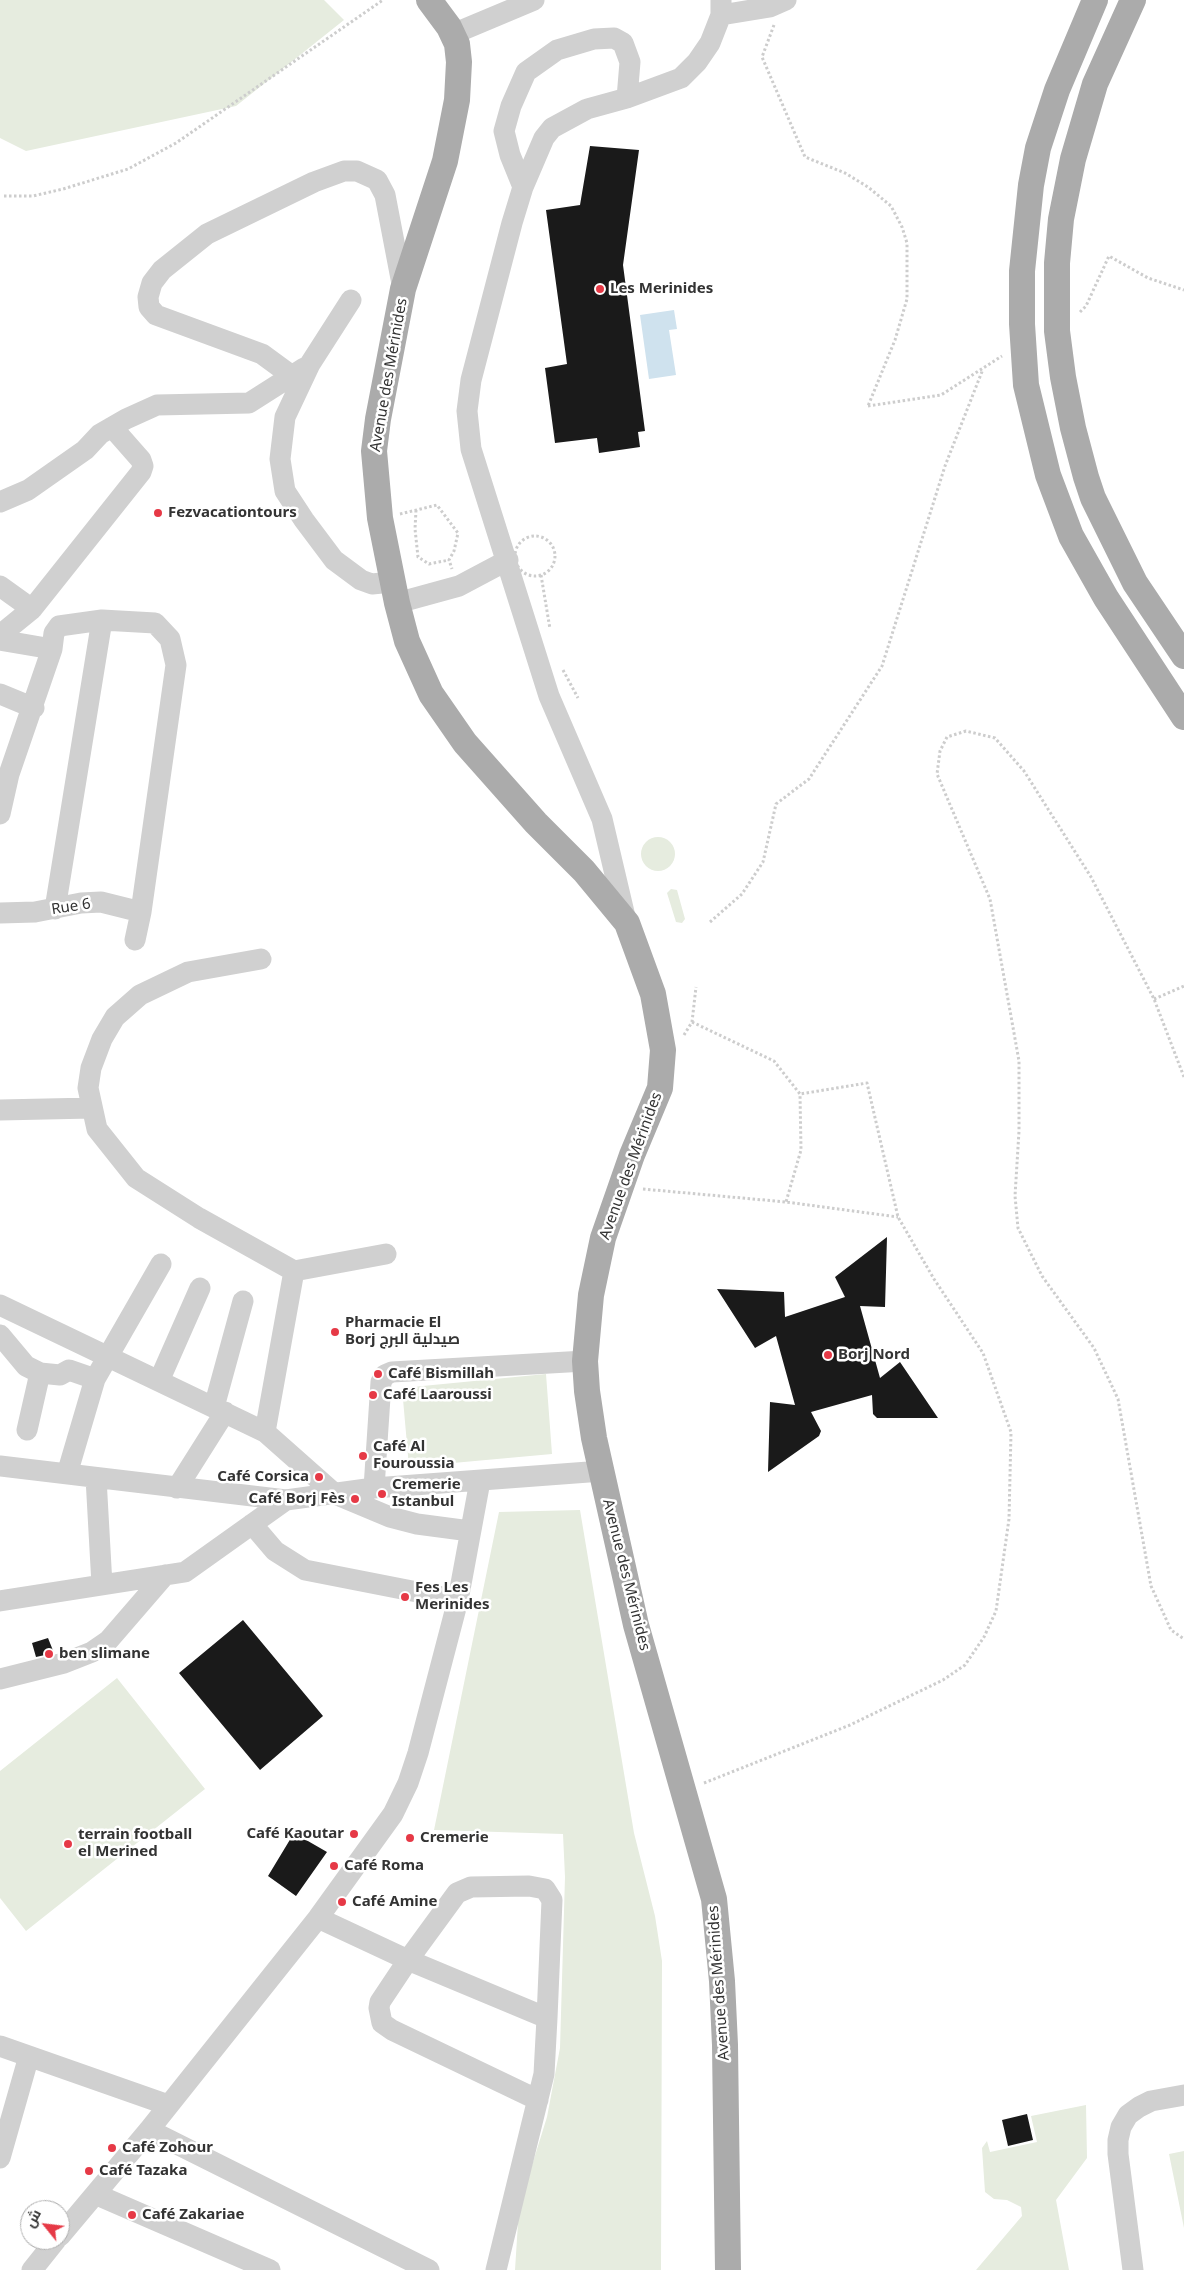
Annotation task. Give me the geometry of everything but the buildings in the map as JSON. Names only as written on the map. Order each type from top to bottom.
[{"type":"main road","name":"Avenue des Mérinides","points":[[429,0],[437,9],[452,34],[459,62],[455,112],[445,161],[403,289],[378,420],[374,451],[380,518],[394,592],[412,654],[420,673],[456,731],[536,823],[584,871],[627,923],[653,994],[663,1062],[658,1097],[620,1187],[596,1266],[587,1323],[585,1361],[589,1412],[636,1625],[709,1875],[718,1932],[725,2044],[728,2270]]},
{"type":"main road","points":[[1095,0],[1067,62],[1038,148],[1025,228],[1022,271],[1023,343],[1026,385],[1033,421],[1048,475],[1072,536],[1106,598],[1184,717]]},
{"type":"main road","points":[[1134,0],[1095,84],[1073,159],[1061,219],[1057,263],[1057,331],[1063,377],[1073,428],[1094,498],[1134,583],[1184,656]]},
{"type":"street","points":[[452,34],[534,0]]},
{"type":"street","points":[[627,923],[602,820],[550,696],[471,449],[467,412],[471,380],[523,187],[544,138],[552,128],[587,109],[627,98],[681,78],[697,62],[710,43],[721,8],[783,9]]},
{"type":"street","points":[[523,187],[510,155],[504,131],[511,106],[526,72],[557,50],[594,38],[614,38],[623,43],[630,62],[627,98]]},
{"type":"street","points":[[292,376],[262,354],[156,314],[149,307],[148,297],[152,283],[162,270],[207,234],[314,182],[344,171],[357,171],[377,180],[385,195],[403,289]]},
{"type":"street","points":[[351,300],[310,364],[285,417],[280,459],[285,491],[334,560],[361,580],[394,592],[459,586],[508,560]]},
{"type":"street","points":[[0,502],[28,490],[85,450],[100,434],[157,405],[249,403],[310,364]]},
{"type":"street","points":[[0,635],[32,609],[141,472],[143,466],[141,460],[112,427]]},
{"type":"street","points":[[0,586],[32,609]]},
{"type":"street","points":[[54,909],[102,620]]},
{"type":"street","points":[[0,814],[5,773],[34,708],[52,649],[54,633],[59,626],[102,620],[155,623],[170,638],[176,666],[141,912],[135,940]]},
{"type":"street","points":[[0,640],[52,649]]},
{"type":"street","points":[[0,694],[34,708]]},
{"type":"street","name":"Rue 6","points":[[0,912],[54,909],[81,903],[102,902],[141,912]]},
{"type":"street","points":[[261,959],[188,972],[140,995],[115,1017],[102,1039],[91,1068],[88,1088],[97,1129],[136,1178],[199,1218],[294,1271],[386,1254]]},
{"type":"street","points":[[0,1110],[92,1108]]},
{"type":"street","points":[[66,1474],[95,1379],[161,1264]]},
{"type":"street","points":[[265,1432],[294,1271]]},
{"type":"street","points":[[159,1381],[200,1288]]},
{"type":"street","points":[[177,1488],[220,1410],[243,1301]]},
{"type":"street","points":[[0,1305],[265,1432],[335,1494],[390,1517],[417,1524],[470,1531]]},
{"type":"street","points":[[0,1335],[26,1366],[40,1373],[60,1375],[69,1370],[95,1379]]},
{"type":"street","points":[[374,1488],[381,1382],[385,1375],[392,1372],[585,1361]]},
{"type":"street","points":[[27,1430],[40,1373]]},
{"type":"street","points":[[0,1466],[286,1500],[374,1488],[602,1471]]},
{"type":"street","points":[[96,1478],[102,1585]]},
{"type":"street","points":[[70,2224],[149,2130],[318,1918],[393,1814],[408,1783],[458,1600],[480,1481]]},
{"type":"street","points":[[0,1599],[185,1572],[286,1500]]},
{"type":"street","points":[[252,1524],[275,1551],[305,1570],[458,1600]]},
{"type":"street","points":[[0,1679],[64,1663],[92,1652],[108,1641],[165,1575]]},
{"type":"street","points":[[496,2270],[538,2100],[544,2074],[552,1900],[545,1889],[528,1886],[476,1887],[460,1890],[446,1906],[380,2002],[378,2016],[382,2023],[399,2034],[538,2100]]},
{"type":"street","points":[[318,1918],[408,1960],[547,2018]]},
{"type":"street","points":[[0,2046],[168,2105]]},
{"type":"street","points":[[0,2158],[29,2056]]},
{"type":"street","points":[[1133,2270],[1118,2154],[1118,2140],[1121,2127],[1128,2116],[1139,2107],[1152,2101],[1184,2095]]},
{"type":"street","points":[[149,2130],[429,2270]]},
{"type":"street","points":[[95,2194],[270,2270]]},
{"type":"street","points":[[32,2270],[48,2250]]},
{"type":"path","points":[[4,196],[32,196],[56,191],[136,164],[176,143],[302,59],[384,0]]},
{"type":"path","points":[[783,9],[774,25],[762,58],[805,157],[845,173],[868,187],[891,206],[907,243],[907,299],[895,340],[868,406],[941,396],[1023,343]]},
{"type":"path","points":[[1057,331],[1086,306],[1109,256],[1148,278],[1184,290]]},
{"type":"path","points":[[710,922],[742,894],[763,862],[776,804],[809,779],[882,666],[945,466],[983,369]]},
{"type":"path","points":[[400,514],[416,510],[437,505],[458,532],[454,551],[449,560],[429,564],[418,557],[415,529],[416,510]]},
{"type":"path","points":[[530,536],[544,537],[550,541],[556,554],[552,567],[541,575],[552,637]]},
{"type":"path","points":[[449,560],[459,586]]},
{"type":"path","points":[[560,664],[578,698]]},
{"type":"path","points":[[1184,1077],[1154,999],[1091,877],[1024,771],[996,738],[966,732],[948,737],[940,751],[937,774],[990,899],[1019,1061],[1019,1131],[1015,1196],[1018,1228],[1042,1276],[1094,1348],[1118,1399],[1152,1586],[1171,1630],[1184,1639]]},
{"type":"path","points":[[1154,999],[1184,986]]},
{"type":"path","points":[[692,1022],[774,1061],[800,1094],[801,1150],[786,1202]]},
{"type":"path","points":[[685,1791],[850,1725],[943,1680],[965,1665],[984,1637],[996,1610],[1009,1519],[1011,1432],[983,1353],[934,1279],[898,1216],[867,1083],[800,1094]]},
{"type":"path","points":[[620,1187],[786,1202],[898,1216]]},
{"type":"shaded area","points":[[0,0],[324,0],[344,20],[236,106],[26,151],[0,138]]},
{"type":"shaded area","points":[[658,837],[665,838],[670,842],[674,847],[674,861],[670,866],[665,870],[658,871],[651,870],[646,866],[642,861],[641,854],[642,847],[646,842],[651,838]]},
{"type":"shaded area","points":[[671,889],[677,890],[685,919],[682,923],[676,922],[667,893]]},
{"type":"shaded area","points":[[546,1374],[552,1454],[409,1467],[402,1388]]},
{"type":"shaded area","points":[[580,1510],[634,1833],[655,1916],[662,1961],[661,2270],[515,2270],[519,2207],[547,2117],[560,2048],[565,1877],[563,1834],[434,1830],[499,1512]]},
{"type":"shaded area","name":"terrain football el Merined","points":[[117,1678],[205,1789],[26,1931],[0,1898],[0,1771]]},
{"type":"shaded area","points":[[1086,2105],[1087,2158],[1056,2200],[1069,2270],[976,2270],[1022,2216],[1021,2207],[1007,2200],[994,2199],[985,2192],[982,2148],[987,2141],[990,2152],[1037,2142],[1031,2116]]},
{"type":"shaded area","points":[[1184,2151],[1184,2228],[1169,2154]]},
{"type":"water","points":[[674,310],[677,329],[669,330],[676,375],[649,379],[640,315]]},
{"type":"place","name":"Les Merinides","points":[[600,289]]},
{"type":"place","name":"Fezvacationtours","points":[[158,513]]},
{"type":"place","name":"Pharmacie El Borj صيدلية البرج","points":[[335,1332]]},
{"type":"place","name":"Borj Nord","points":[[828,1355]]},
{"type":"place","name":"Café Bismillah","points":[[378,1374]]},
{"type":"place","name":"Café Laaroussi","points":[[373,1395]]},
{"type":"place","name":"Café Al Fouroussia","points":[[363,1456]]},
{"type":"place","name":"Café Corsica","points":[[319,1477]]},
{"type":"place","name":"Cremerie Istanbul","points":[[382,1494]]},
{"type":"place","name":"Café Borj Fès","points":[[355,1499]]},
{"type":"place","name":"Fes Les Merinides","points":[[405,1597]]},
{"type":"place","name":"ben slimane","points":[[49,1654]]},
{"type":"place","name":"Café Kaoutar","points":[[354,1834]]},
{"type":"place","name":"Cremerie","points":[[410,1838]]},
{"type":"place","name":"terrain football el Merined","points":[[68,1844]]},
{"type":"place","name":"Café Roma","points":[[334,1866]]},
{"type":"place","name":"Café Amine","points":[[342,1902]]},
{"type":"place","name":"Café Zohour","points":[[112,2148]]},
{"type":"place","name":"Café Tazaka","points":[[89,2171]]},
{"type":"place","name":"Café Zakariae","points":[[132,2215]]}]
